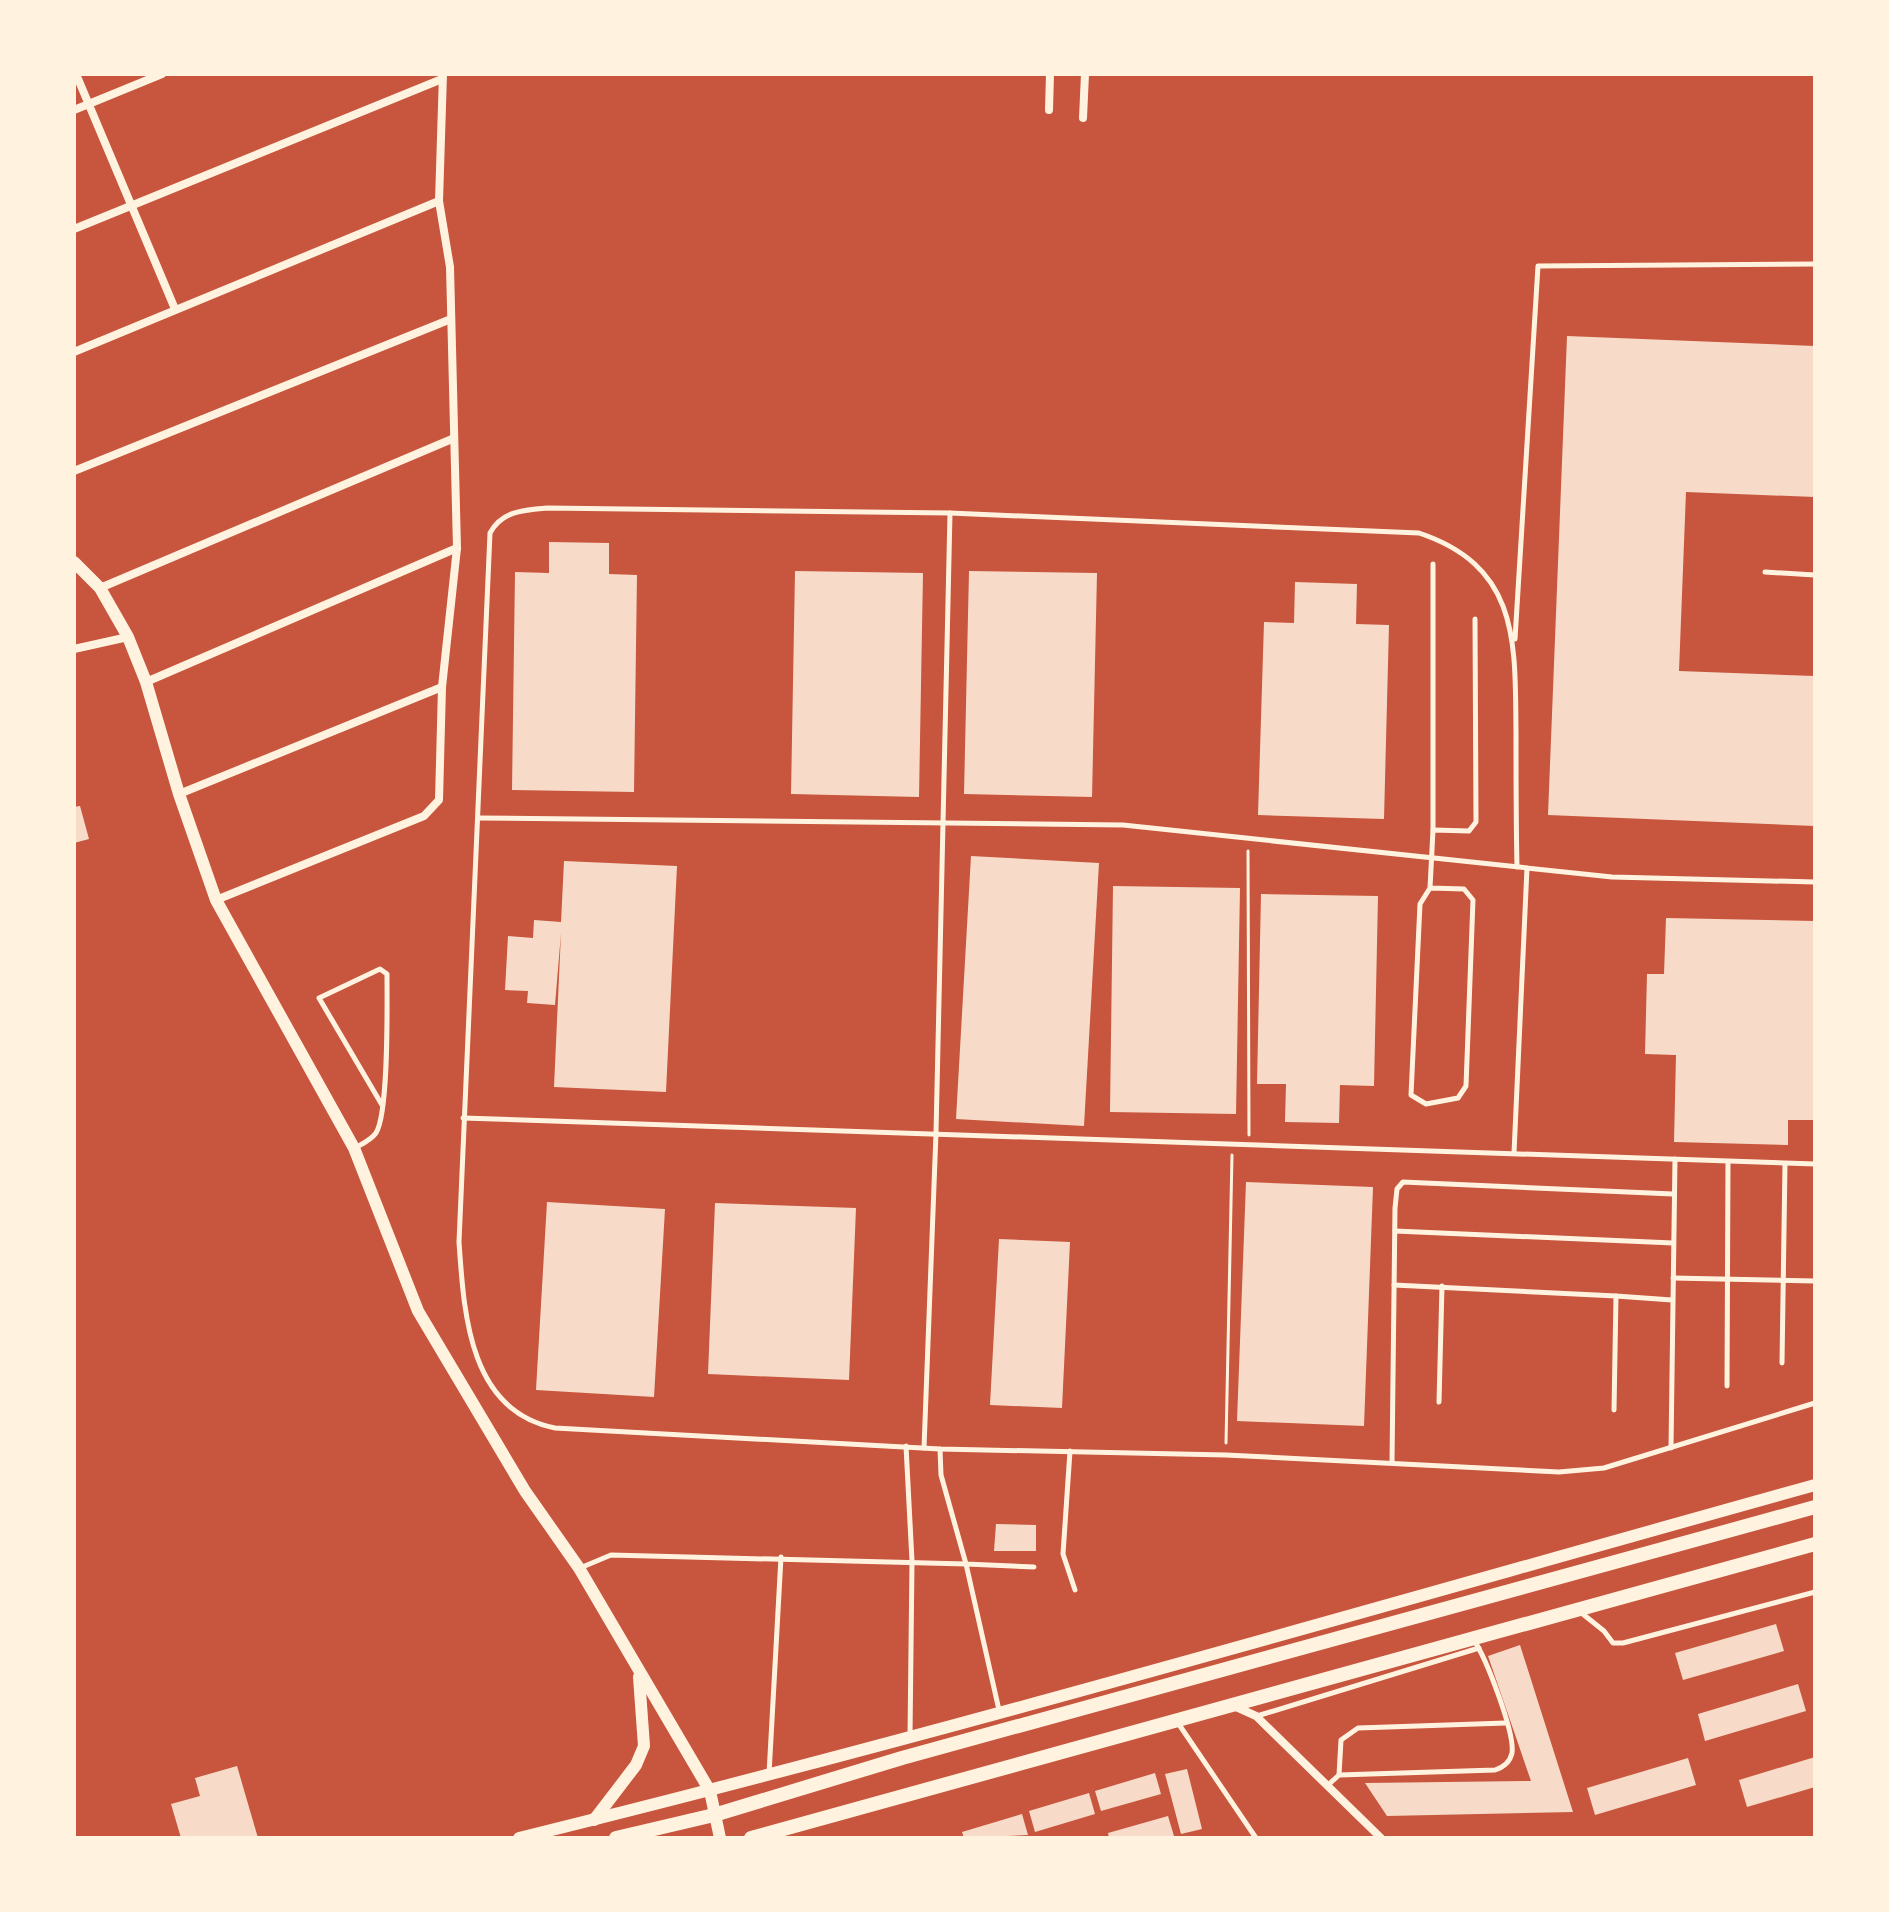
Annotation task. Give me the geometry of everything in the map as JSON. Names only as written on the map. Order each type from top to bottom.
[{"type":"main road","points":[[616,1838],[714,1815],[902,1758],[1815,1507]]},
{"type":"main road","points":[[751,1838],[1228,1703],[1476,1643],[1579,1610],[1815,1544]]},
{"type":"street","points":[[76,74],[175,309]]},
{"type":"street","points":[[74,110],[162,74]]},
{"type":"street","points":[[1049,110],[1050,74]]},
{"type":"street","points":[[1083,118],[1085,74]]},
{"type":"street","points":[[74,229],[442,76],[439,201],[450,267],[457,548],[442,687],[439,800],[424,816],[216,900]]},
{"type":"street","points":[[74,352],[439,201]]},
{"type":"street","points":[[74,471],[451,319]]},
{"type":"street","points":[[100,588],[452,439]]},
{"type":"street","points":[[146,682],[457,548]]},
{"type":"street","points":[[74,562],[100,588],[128,637],[146,682],[179,794],[216,900],[354,1148],[418,1311],[525,1491],[579,1568],[710,1791],[720,1838]]},
{"type":"street","points":[[74,649],[128,637]]},
{"type":"street","points":[[179,794],[442,687]]},
{"type":"street","points":[[519,1838],[769,1775],[1815,1485]]},
{"type":"street","points":[[594,1820],[636,1765],[644,1746],[639,1674]]},
{"type":"street","points":[[1228,1703],[1256,1716],[1381,1838]]},
{"type":"lane","points":[[1517,867],[1515,643],[1538,266],[1815,264]]},
{"type":"lane","points":[[1515,643],[1503,603],[1475,563],[1449,543],[1419,533],[950,513],[547,508],[518,511],[497,520],[490,533],[459,1242],[467,1329],[480,1363],[512,1412],[531,1424],[555,1428],[940,1449],[1226,1455],[1559,1472],[1604,1468],[1815,1403]]},
{"type":"lane","points":[[924,1448],[936,1133],[940,821],[950,513]]},
{"type":"lane","points":[[1430,888],[1464,889],[1473,900],[1466,1086],[1458,1098],[1426,1104],[1411,1095],[1420,904],[1430,888],[1433,830],[1433,564]]},
{"type":"lane","points":[[1765,572],[1815,575]]},
{"type":"lane","points":[[1433,830],[1469,831],[1476,822],[1475,619]]},
{"type":"lane","points":[[479,818],[1123,825],[1612,877],[1815,882]]},
{"type":"lane","points":[[1514,1153],[1527,868]]},
{"type":"lane","points":[[354,1148],[377,1131],[382,1105],[387,974],[380,969],[319,998],[382,1105]]},
{"type":"lane","points":[[463,1118],[1815,1164]]},
{"type":"lane","points":[[1671,1448],[1675,1159]]},
{"type":"lane","points":[[1727,1386],[1730,1279],[1728,1162]]},
{"type":"lane","points":[[1782,1363],[1785,1164]]},
{"type":"lane","points":[[1392,1463],[1395,1231],[1397,1189],[1403,1182],[1673,1194]]},
{"type":"lane","points":[[1395,1231],[1673,1243]]},
{"type":"lane","points":[[1673,1278],[1815,1281]]},
{"type":"lane","points":[[1394,1285],[1672,1300]]},
{"type":"lane","points":[[1439,1402],[1442,1286]]},
{"type":"lane","points":[[1614,1410],[1616,1296]]},
{"type":"lane","points":[[906,1446],[912,1561],[910,1736]]},
{"type":"lane","points":[[940,1449],[941,1475],[966,1564],[1000,1712]]},
{"type":"lane","points":[[1070,1451],[1063,1554],[1075,1590]]},
{"type":"lane","points":[[579,1568],[611,1555],[781,1557],[1034,1567]]},
{"type":"lane","points":[[769,1775],[781,1557]]},
{"type":"lane","points":[[1579,1610],[1613,1643],[1623,1643],[1815,1592]]},
{"type":"lane","points":[[1256,1716],[1476,1643],[1511,1738],[1511,1758],[1495,1770],[1339,1775],[1327,1786]]},
{"type":"lane","points":[[1175,1718],[1255,1838]]},
{"type":"lane","points":[[1339,1775],[1341,1740],[1358,1728],[1506,1723]]},
{"type":"path","points":[[1248,839],[1249,1144]]},
{"type":"path","points":[[1226,1455],[1232,1143]]},
{"type":"building","points":[[1567,336],[1815,346],[1815,497],[1686,492],[1679,671],[1815,676],[1815,826],[1548,815]]},
{"type":"building","points":[[549,542],[609,543],[609,574],[637,575],[634,792],[512,790],[515,572],[549,573]]},
{"type":"building","points":[[795,571],[923,573],[919,797],[791,794]]},
{"type":"building","points":[[969,571],[1097,573],[1092,797],[964,794]]},
{"type":"building","points":[[1295,582],[1357,584],[1356,624],[1389,625],[1384,819],[1258,815],[1264,622],[1294,623]]},
{"type":"building","points":[[80,806],[89,839],[74,843],[74,807]]},
{"type":"building","points":[[971,856],[1099,863],[1084,1126],[956,1119]]},
{"type":"building","points":[[564,861],[677,866],[666,1092],[554,1087],[561,933],[555,1005],[527,1003],[528,991],[505,990],[508,936],[533,938],[534,920],[561,922]]},
{"type":"building","points":[[1113,886],[1240,888],[1236,1114],[1110,1112]]},
{"type":"building","points":[[1261,894],[1378,896],[1374,1086],[1340,1085],[1339,1123],[1285,1122],[1286,1084],[1257,1084]]},
{"type":"building","points":[[1666,918],[1815,921],[1815,1120],[1788,1120],[1788,1145],[1674,1142],[1676,1055],[1645,1054],[1647,974],[1664,974]]},
{"type":"building","points":[[1246,1182],[1373,1187],[1364,1426],[1237,1421]]},
{"type":"building","points":[[547,1202],[665,1209],[654,1397],[536,1390]]},
{"type":"building","points":[[715,1203],[856,1208],[849,1380],[708,1374]]},
{"type":"building","points":[[999,1239],[1070,1242],[1062,1408],[990,1405]]},
{"type":"building","points":[[996,1524],[1036,1525],[1036,1551],[994,1551]]},
{"type":"building","points":[[1776,1624],[1784,1651],[1683,1680],[1675,1653]]},
{"type":"building","points":[[1520,1645],[1573,1812],[1387,1816],[1365,1783],[1531,1781],[1488,1656]]},
{"type":"building","points":[[1798,1684],[1806,1711],[1705,1741],[1698,1714]]},
{"type":"building","points":[[1815,1757],[1815,1787],[1747,1807],[1739,1780]]},
{"type":"building","points":[[1688,1758],[1696,1785],[1595,1815],[1587,1788]]},
{"type":"building","points":[[237,1766],[258,1838],[181,1838],[171,1804],[200,1796],[195,1778]]},
{"type":"building","points":[[1187,1769],[1202,1829],[1181,1834],[1165,1774]]},
{"type":"building","points":[[1155,1773],[1161,1794],[1101,1811],[1095,1791]]},
{"type":"building","points":[[1089,1793],[1095,1814],[1035,1832],[1029,1811]]},
{"type":"building","points":[[1022,1814],[1028,1835],[964,1838],[962,1832]]},
{"type":"building","points":[[1168,1816],[1174,1836],[1109,1838],[1108,1833]]}]
